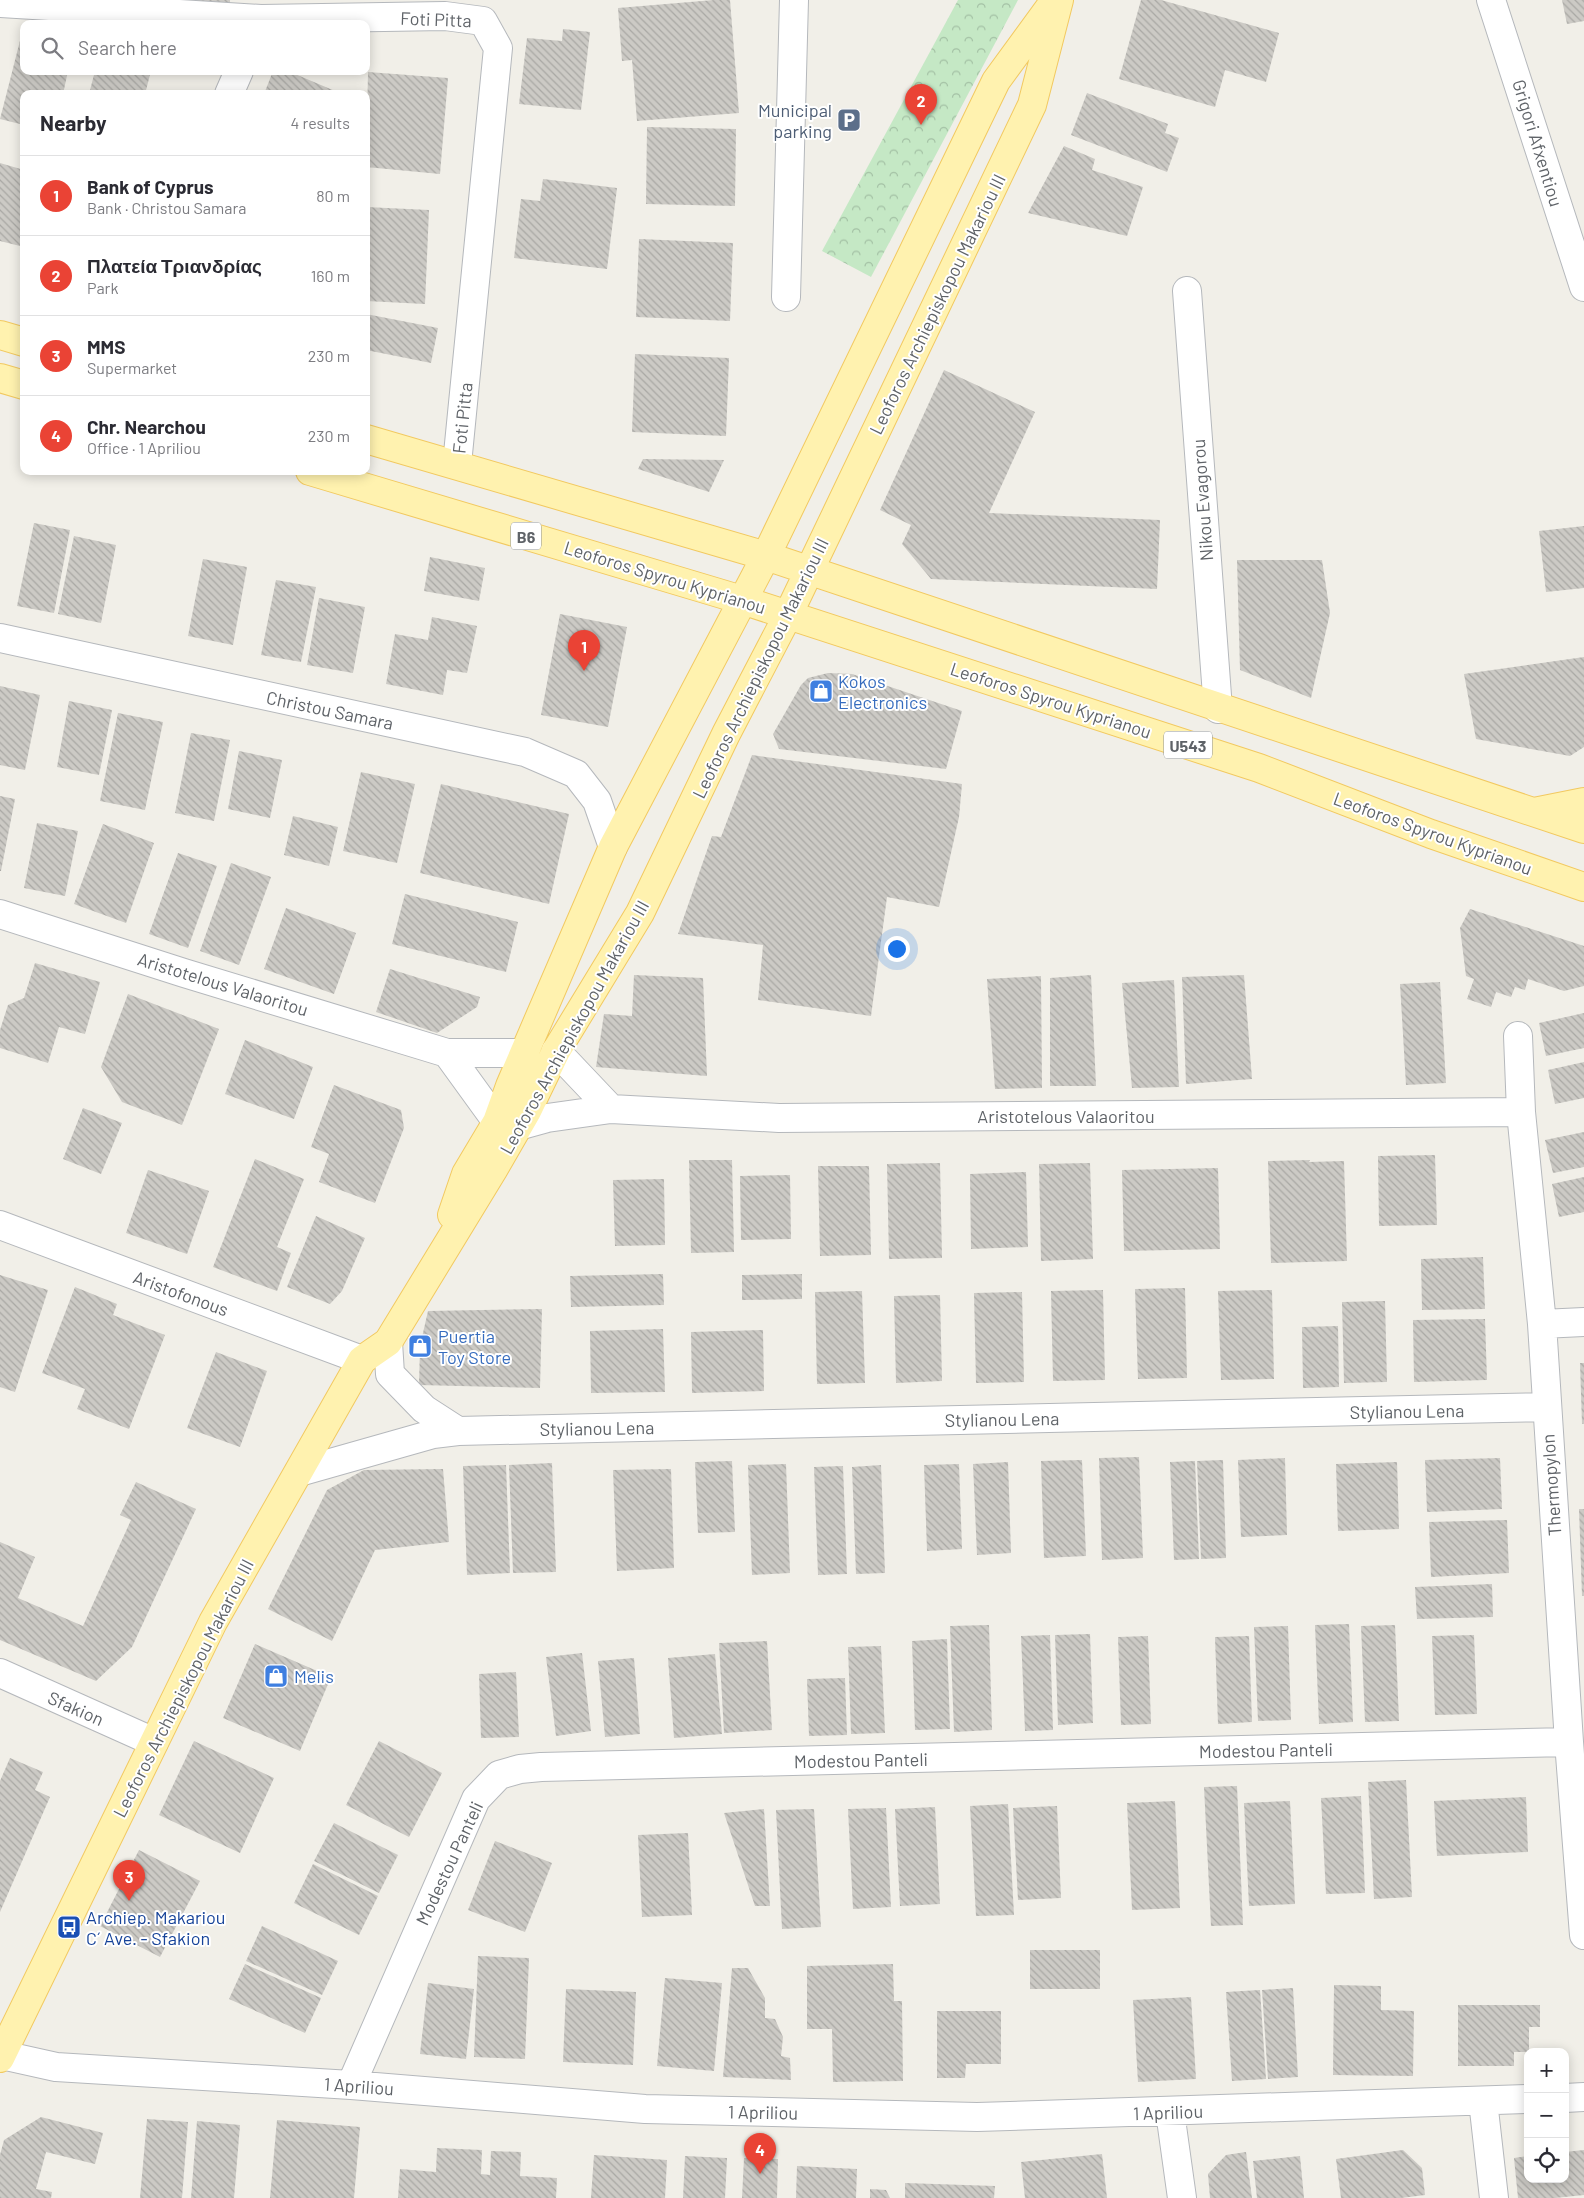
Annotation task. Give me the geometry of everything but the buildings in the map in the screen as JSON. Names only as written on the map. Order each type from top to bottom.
[{"type":"main road","name":"Leoforos Archiepiskopou Makariou III","points":[[508,1124],[525,1053],[612,847],[766,556],[996,81],[1055,0]]},
{"type":"main road","name":"Leoforos Archiepiskopou Makariou III","points":[[1,2057],[213,1622],[362,1360],[388,1342],[438,1258],[466,1174],[508,1124],[628,935],[726,734],[788,615],[1032,105],[1059,0]]},
{"type":"main road","points":[[0,335],[20,341]]},
{"type":"main road","points":[[0,378],[20,385]]},
{"type":"main road","points":[[370,440],[457,464],[809,570]]},
{"type":"main road","name":"Leoforos Spyrou Kyprianou","points":[[323,475],[742,600],[1260,768],[1431,834],[1584,887]]},
{"type":"main road","name":"U543","points":[[809,570],[1584,830]]},
{"type":"main road","points":[[1532,812],[1584,802]]},
{"type":"street","points":[[786,298],[794,0]]},
{"type":"street","name":"Grigori Afxentiou","points":[[1491,0],[1584,287]]},
{"type":"street","name":"Foti Pitta","points":[[0,2],[247,20]]},
{"type":"street","name":"Foti Pitta","points":[[297,20],[445,16],[483,21],[498,48],[457,464]]},
{"type":"street","points":[[231,90],[236,75]]},
{"type":"street","name":"Nikou Evagorou","points":[[1187,291],[1218,708]]},
{"type":"street","name":"Christou Samara","points":[[0,638],[525,752],[576,774],[597,801],[612,847]]},
{"type":"street","name":"Aristotelous Valaoritou","points":[[0,914],[184,973],[447,1052],[525,1053]]},
{"type":"street","name":"Thermopylon","points":[[1518,1036],[1521,1112],[1542,1324],[1546,1408],[1584,1935]]},
{"type":"street","points":[[556,1051],[612,1109]]},
{"type":"street","points":[[447,1052],[508,1124]]},
{"type":"street","name":"Aristotelous Valaoritou","points":[[508,1124],[612,1109],[779,1118],[1521,1112]]},
{"type":"street","name":"Aristofonous","points":[[0,1225],[362,1360]]},
{"type":"street","points":[[1542,1324],[1584,1322]]},
{"type":"street","points":[[388,1342],[390,1374],[424,1409],[458,1431]]},
{"type":"street","name":"Stylianou Lena","points":[[299,1472],[433,1434],[458,1431],[1546,1408]]},
{"type":"street","name":"Sfakion","points":[[0,1673],[154,1742]]},
{"type":"street","name":"Modestou Panteli","points":[[351,2085],[476,1799],[499,1775],[520,1769],[1569,1742]]},
{"type":"street","name":"1 Apriliou","points":[[1,2057],[56,2067],[351,2085],[645,2109],[977,2117],[1524,2099]]},
{"type":"street","points":[[1569,2098],[1584,2097]]},
{"type":"street","points":[[1483,2101],[1494,2198]]},
{"type":"street","points":[[1170,2112],[1182,2198]]},
{"type":"green space","points":[[958,0],[1018,0],[871,277],[822,251]]},
{"type":"place","name":"Municipal parking","points":[[849,120]]},
{"type":"place","name":"Πλατεία Τριανδρίας","points":[[921,125]]},
{"type":"place","name":"Bank of Cyprus","points":[[584,671]]},
{"type":"place","name":"Kokos Electronics","points":[[821,691]]},
{"type":"place","name":"Puertia Toy Store","points":[[420,1346]]},
{"type":"place","name":"Melis","points":[[276,1676]]},
{"type":"place","name":"MMS","points":[[129,1901]]},
{"type":"place","name":"Archiep. Makariou C´ Ave. - Sfakion","points":[[69,1927]]},
{"type":"place","name":"Chr. Nearchou","points":[[760,2174]]}]
